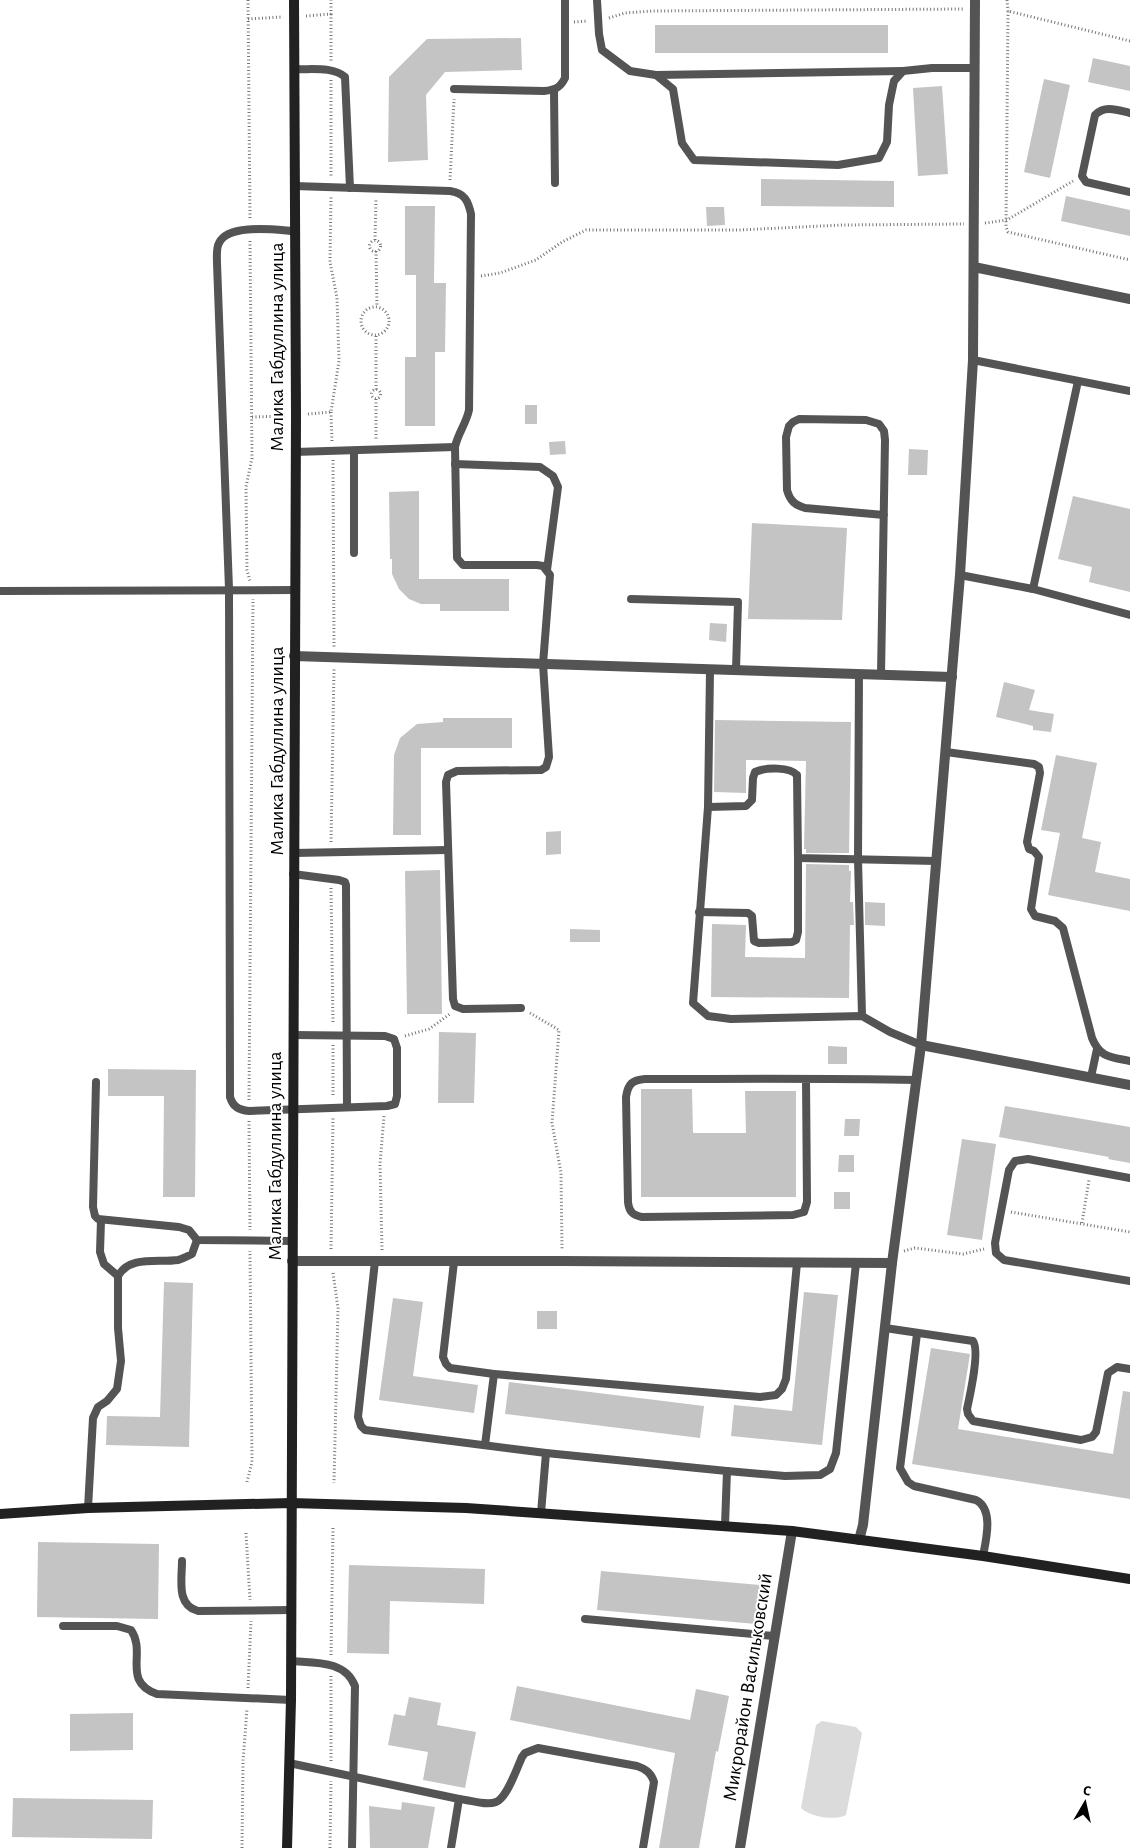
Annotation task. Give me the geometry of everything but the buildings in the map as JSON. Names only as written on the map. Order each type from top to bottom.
[{"type":"street","name":"Малика Габдуллина улица","points":[[287,1848],[291,1700],[296,416],[294,0]]},
{"type":"street","points":[[859,1540],[863,1525],[893,1259],[921,1045],[960,576],[973,360],[975,4]]},
{"type":"street","points":[[974,267],[1130,299]]},
{"type":"street","points":[[294,656],[952,677]]},
{"type":"street","points":[[921,1045],[1130,1085]]},
{"type":"street","points":[[292,1261],[856,1264],[893,1259]]},
{"type":"street","points":[[0,1514],[88,1508],[291,1503],[466,1508],[792,1531],[983,1556],[1130,1578]]},
{"type":"street","name":"Микрорайон Васильковский","points":[[740,1848],[792,1531]]},
{"type":"lane","points":[[454,89],[554,90],[561,86],[565,78],[565,0]]},
{"type":"lane","points":[[597,0],[602,50],[630,71],[656,75],[975,68]]},
{"type":"lane","points":[[294,69],[331,70],[340,72],[345,77],[350,188]]},
{"type":"lane","points":[[656,75],[673,89],[682,143],[694,160],[838,165],[879,158],[887,142],[889,105],[894,81],[904,71]]},
{"type":"lane","points":[[554,90],[555,183]]},
{"type":"lane","points":[[1130,113],[1107,109],[1100,110],[1095,115],[1082,176],[1086,182],[1130,192]]},
{"type":"lane","points":[[294,186],[450,191],[458,192],[466,197],[469,205],[471,214],[469,410],[455,447],[456,553],[459,562],[468,565],[537,564],[543,566],[550,574],[543,664],[549,757],[546,768],[535,771],[456,771],[448,775],[446,782],[447,850],[453,1003],[458,1008],[520,1008]]},
{"type":"lane","points":[[293,1035],[385,1036],[394,1039],[397,1048],[397,1096],[394,1104],[387,1106],[249,1111],[236,1107],[230,1097],[228,589],[217,263],[219,243],[228,234],[250,229],[294,231]]},
{"type":"lane","points":[[973,360],[1130,391]]},
{"type":"lane","points":[[1034,589],[1078,381]]},
{"type":"lane","points":[[881,675],[884,514],[885,440],[884,431],[880,424],[866,420],[799,419],[789,426],[786,437],[787,490],[789,498],[794,503],[806,508],[884,514]]},
{"type":"lane","points":[[295,452],[455,447]]},
{"type":"lane","points":[[354,450],[354,553]]},
{"type":"lane","points":[[455,464],[540,467],[553,476],[558,487],[547,570]]},
{"type":"lane","points":[[960,576],[1034,589],[1130,615]]},
{"type":"lane","points":[[0,591],[295,590]]},
{"type":"lane","points":[[631,599],[738,602],[736,670]]},
{"type":"lane","points":[[710,670],[708,807],[693,1003],[708,1016],[731,1019],[862,1016],[890,1032],[921,1045]]},
{"type":"lane","points":[[859,674],[858,859],[862,1016]]},
{"type":"lane","points":[[946,752],[1034,764],[1039,767],[1040,773],[1026,842],[1029,849],[1034,851],[1039,857],[1030,909],[1035,916],[1055,921],[1064,928],[1092,1038],[1097,1049],[1109,1057],[1130,1061]]},
{"type":"lane","points":[[699,912],[748,913],[752,916],[754,941],[759,943],[792,942],[796,940],[798,932],[798,779],[796,773],[789,770],[758,770],[754,774],[753,796],[749,804],[741,807],[708,807]]},
{"type":"lane","points":[[294,853],[447,850]]},
{"type":"lane","points":[[798,858],[936,861]]},
{"type":"lane","points":[[294,874],[345,882],[347,1107]]},
{"type":"lane","points":[[1091,1077],[1097,1049]]},
{"type":"lane","points":[[806,1079],[807,1202],[804,1212],[793,1215],[642,1217],[632,1213],[628,1202],[626,1097],[630,1082],[636,1079],[806,1079],[916,1080]]},
{"type":"lane","points":[[96,1082],[92,1207],[95,1216],[101,1220],[179,1227],[189,1230],[197,1240]]},
{"type":"lane","points":[[1130,1178],[1028,1159],[1015,1161],[1009,1170],[995,1248],[999,1257],[1004,1260],[1130,1281]]},
{"type":"lane","points":[[101,1220],[100,1252],[104,1264],[118,1276]]},
{"type":"lane","points":[[197,1240],[292,1241]]},
{"type":"lane","points":[[88,1508],[93,1418],[98,1407],[107,1401],[117,1389],[121,1361],[118,1328],[118,1276],[122,1269],[142,1261],[179,1260],[192,1254],[197,1240]]},
{"type":"lane","points":[[378,1261],[358,1417],[361,1426],[371,1432],[546,1453],[785,1476],[820,1475],[830,1468],[836,1453],[856,1264]]},
{"type":"lane","points":[[454,1262],[443,1357],[450,1368],[494,1374],[760,1396],[776,1396],[782,1389],[786,1379],[797,1263]]},
{"type":"lane","points":[[885,1328],[973,1341],[976,1345],[968,1409],[968,1414],[973,1421],[1081,1440],[1092,1437],[1096,1432],[1108,1373],[1117,1367],[1130,1369]]},
{"type":"lane","points":[[917,1334],[900,1468],[908,1482],[914,1486],[982,1502],[986,1510],[987,1527],[983,1556]]},
{"type":"lane","points":[[485,1445],[494,1374]]},
{"type":"lane","points":[[541,1513],[546,1453]]},
{"type":"lane","points":[[725,1525],[726,1471]]},
{"type":"lane","points":[[182,1561],[182,1595],[187,1606],[192,1610],[291,1610]]},
{"type":"lane","points":[[584,1619],[774,1636]]},
{"type":"lane","points":[[63,1626],[116,1626],[131,1630],[136,1643],[136,1672],[138,1681],[150,1692],[157,1694],[291,1700]]},
{"type":"lane","points":[[291,1661],[337,1666],[352,1677],[355,1686],[352,1848]]},
{"type":"lane","points":[[289,1763],[459,1799],[490,1803],[500,1800],[506,1792],[522,1757],[526,1753],[538,1748],[637,1766],[651,1774],[654,1782],[643,1848]]},
{"type":"lane","points":[[451,1848],[459,1799]]},
{"type":"path","points":[[247,1482],[252,1462],[249,1111],[253,590],[247,570],[246,487],[252,458],[248,0]]},
{"type":"path","points":[[1007,0],[1006,220],[1008,232],[1130,260]]},
{"type":"path","points":[[565,22],[598,20],[652,11],[975,4]]},
{"type":"path","points":[[1008,12],[1130,41]]},
{"type":"path","points":[[252,417],[296,416],[331,412],[339,361],[337,298],[330,262],[331,14]]},
{"type":"path","points":[[450,191],[454,89]]},
{"type":"path","points":[[470,278],[500,273],[536,260],[562,242],[586,230],[739,230],[842,225],[974,224],[1006,220],[1082,176]]},
{"type":"path","points":[[376,188],[375,240],[370,246],[372,250],[376,251]]},
{"type":"path","points":[[375,240],[381,246],[376,251]]},
{"type":"path","points":[[376,251],[377,307]]},
{"type":"path","points":[[377,307],[384,310],[390,321],[389,328],[385,333],[376,336],[366,333],[362,328],[361,321],[362,315],[366,310],[377,307]]},
{"type":"path","points":[[376,336],[376,390],[372,394],[376,399],[376,450]]},
{"type":"path","points":[[376,390],[381,394],[376,399]]},
{"type":"path","points":[[394,1039],[429,1028],[458,1008]]},
{"type":"path","points":[[520,1008],[559,1030],[552,1123],[561,1173],[562,1261]]},
{"type":"path","points":[[378,1261],[382,1122],[387,1106]]},
{"type":"path","points":[[1082,1223],[1090,1170]]},
{"type":"path","points":[[1001,1210],[1130,1232]]},
{"type":"path","points":[[893,1259],[915,1248],[963,1254],[980,1249],[995,1248]]},
{"type":"path","points":[[330,1848],[333,1528]]},
{"type":"shaded area","points":[[822,1721],[856,1727],[862,1733],[846,1815],[836,1818],[816,1816],[801,1808],[816,1725]]}]
